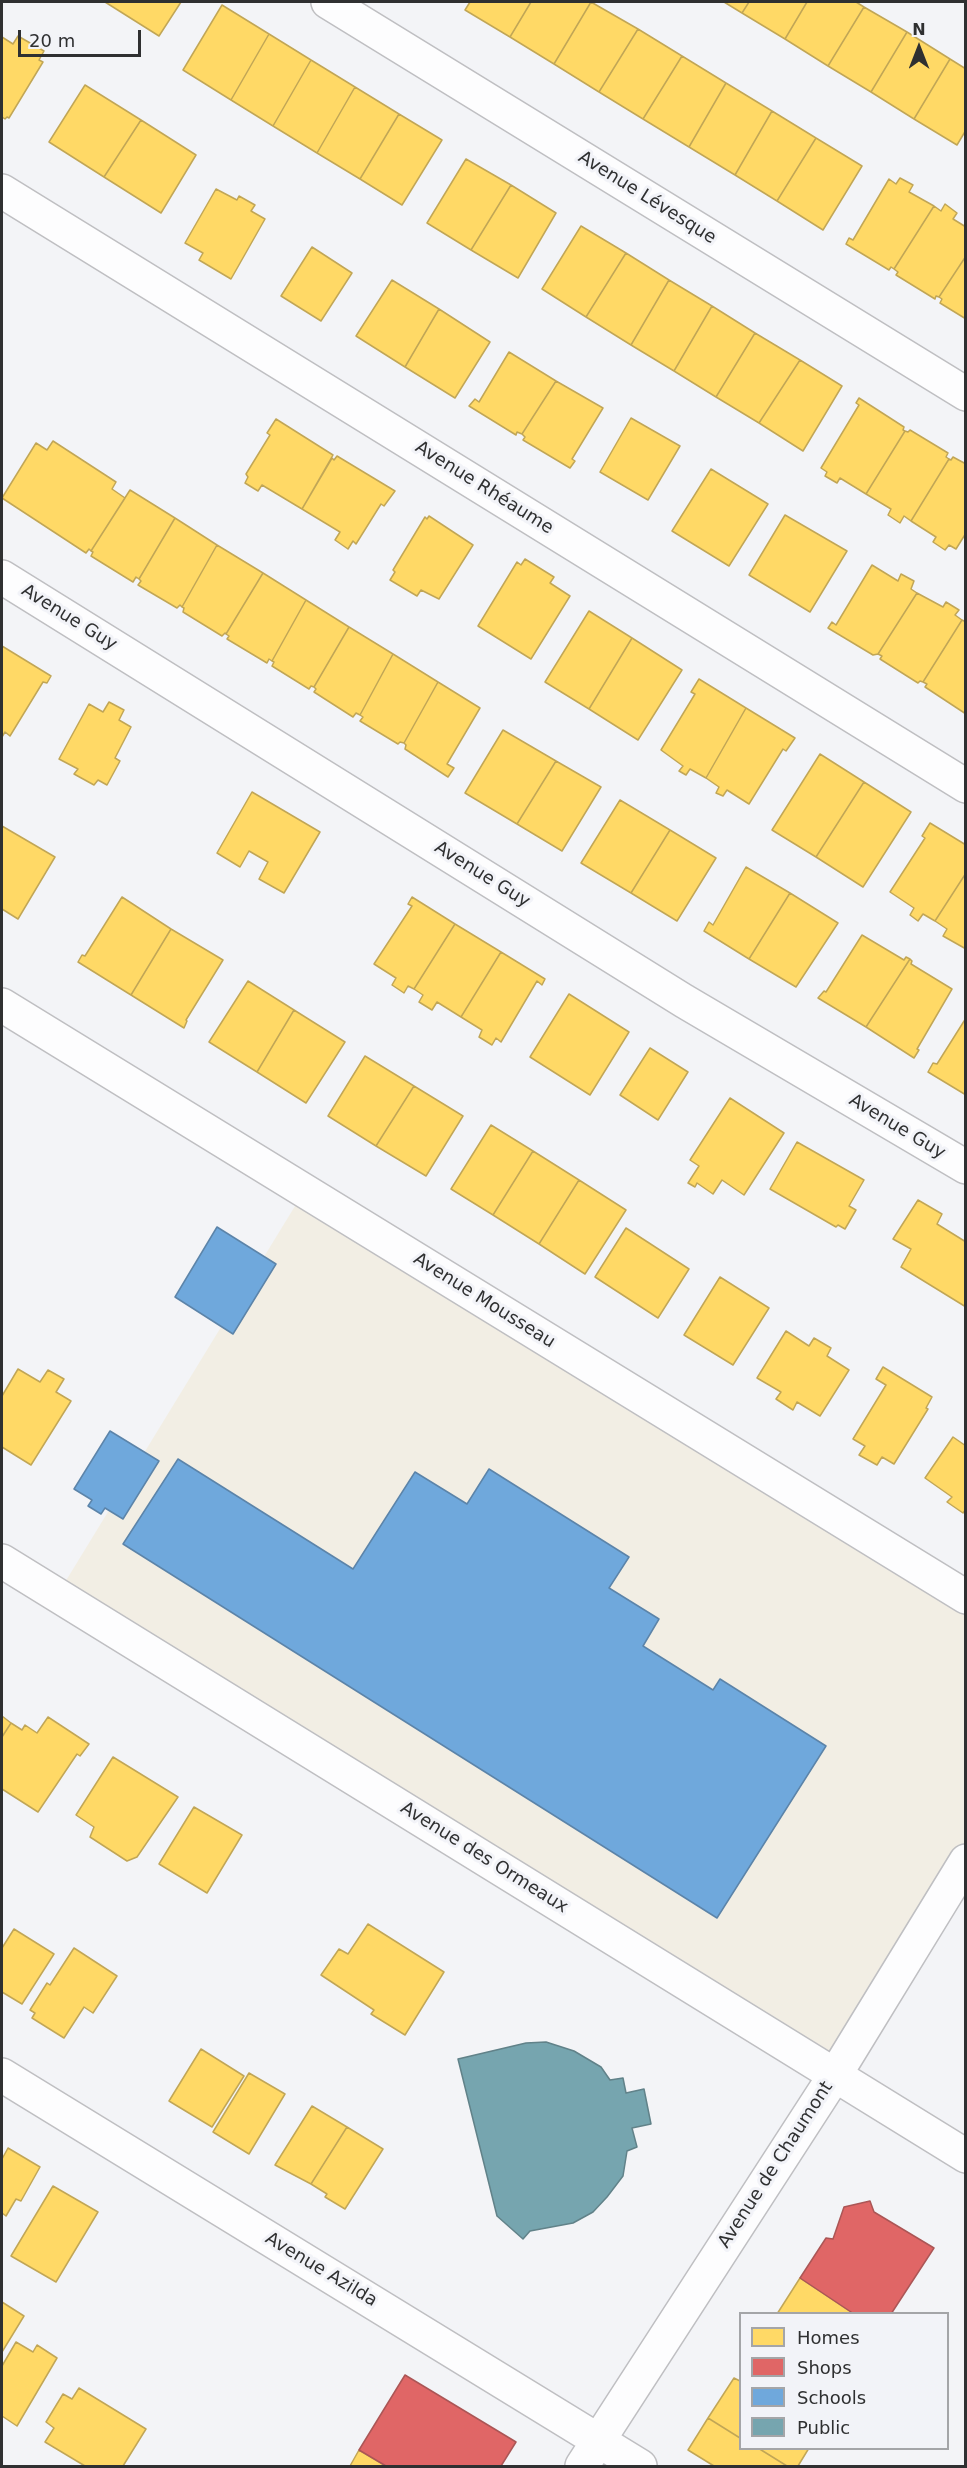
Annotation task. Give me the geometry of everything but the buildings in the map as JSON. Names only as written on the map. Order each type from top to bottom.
[{"type":"street","name":"Avenue Lévesque","points":[[328,2],[966,394]]},
{"type":"street","name":"Avenue Rhéaume","points":[[2,191],[965,786]]},
{"type":"street","name":"Avenue Guy","points":[[2,577],[684,1001],[966,1167]]},
{"type":"street","name":"Avenue Mousseau","points":[[2,1005],[966,1597]]},
{"type":"street","name":"Avenue des Ormeaux","points":[[2,1560],[966,2156]]},
{"type":"street","name":"Avenue de Chaumont","points":[[590,2454],[835,2075],[966,1861]]},
{"type":"street","name":"Avenue Azilda","points":[[2,2075],[590,2454],[640,2466]]},
{"type":"shaded area","points":[[303,1193],[965,1607],[965,1857],[837,2059],[59,1592]]}]
